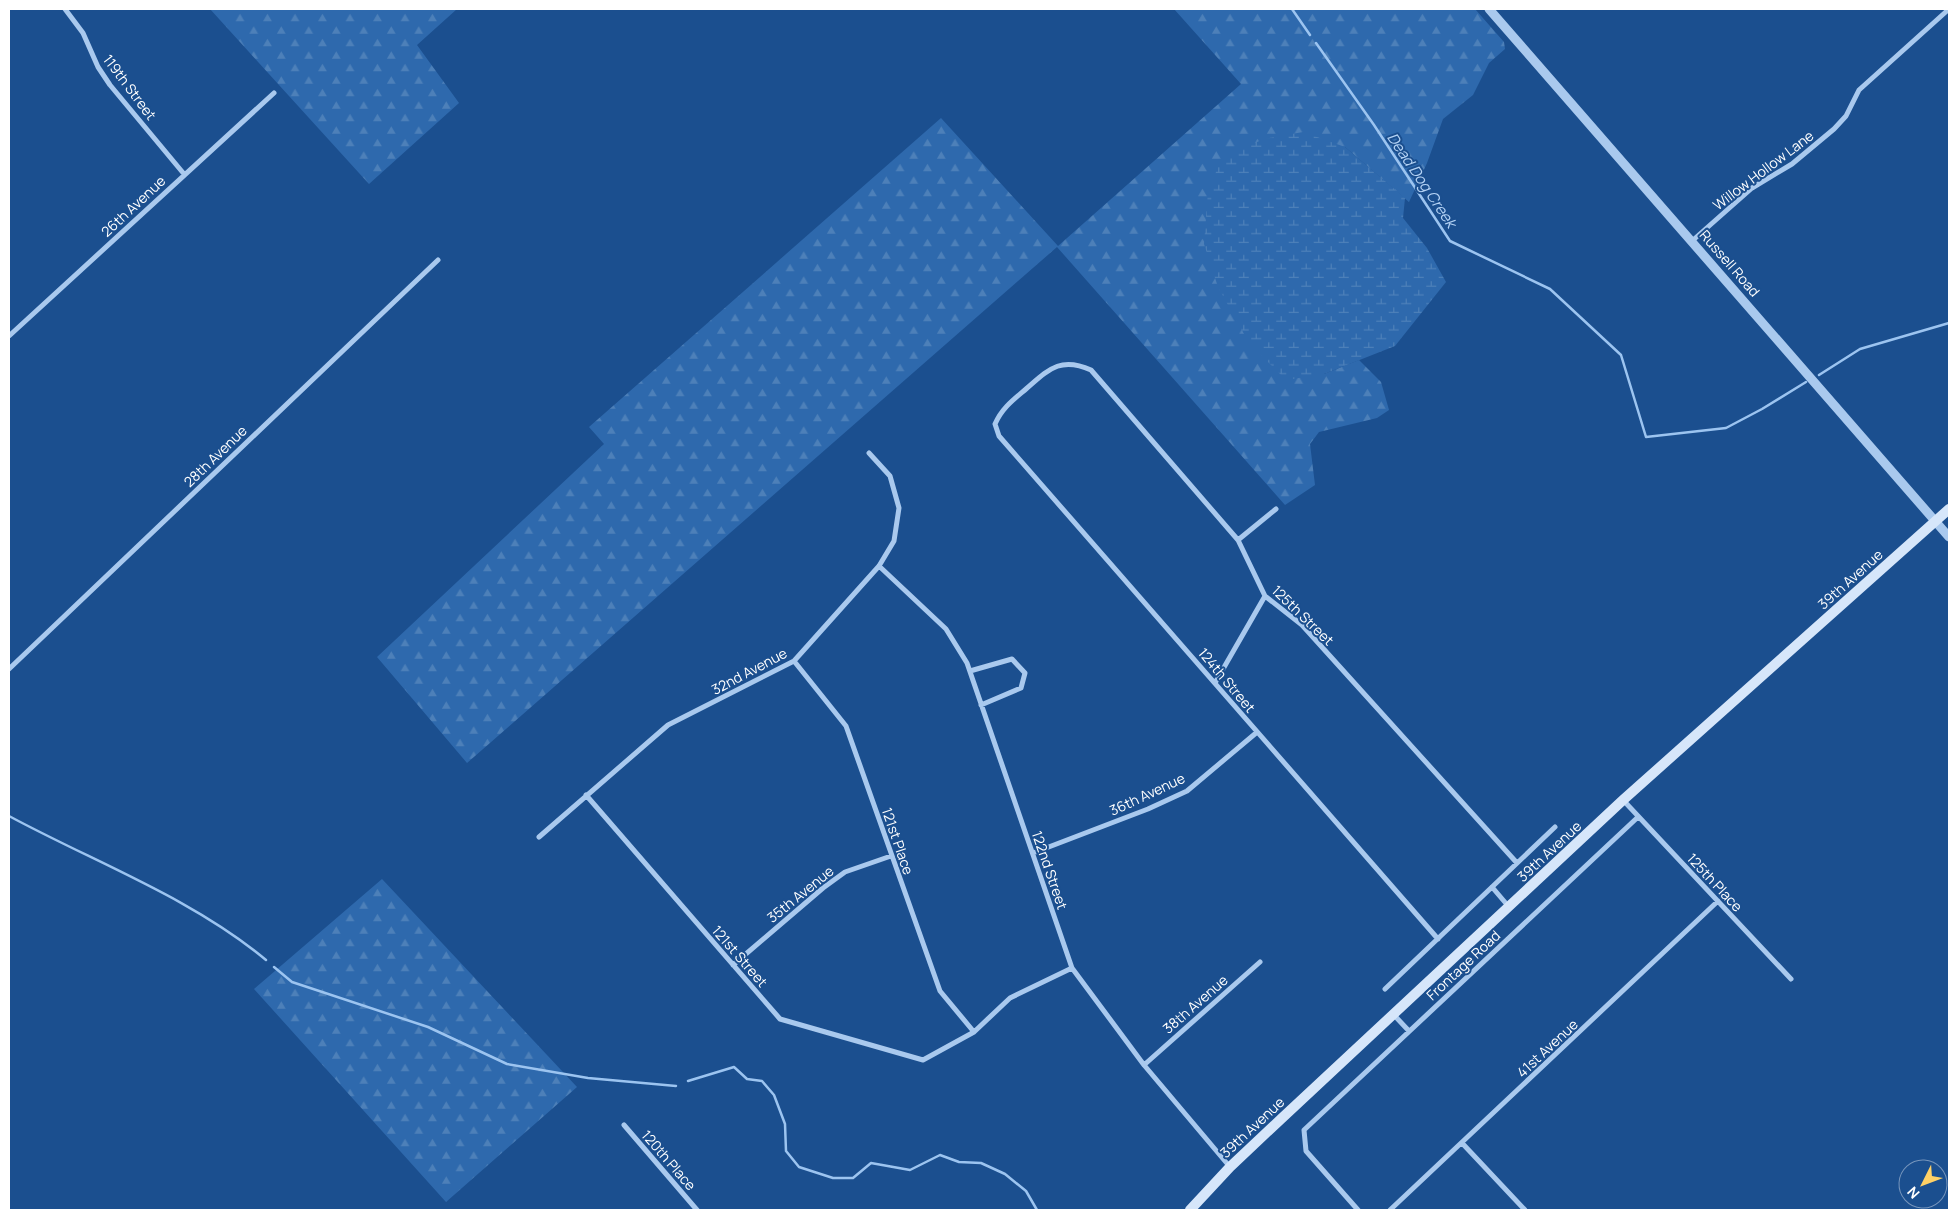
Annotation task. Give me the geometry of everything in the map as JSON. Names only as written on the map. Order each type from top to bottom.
[{"type":"main road","name":"39th Avenue","points":[[1190,1210],[1230,1167],[1623,800],[1949,509]]},
{"type":"street","name":"119th Street","points":[[65,9],[83,33],[98,67],[110,84],[184,174]]},
{"type":"street","name":"Russell Road","points":[[1489,9],[1949,536]]},
{"type":"street","name":"Willow Hollow Lane","points":[[1692,241],[1752,188],[1792,164],[1834,129],[1846,116],[1858,90],[1949,9]]},
{"type":"street","name":"26th Avenue","points":[[9,336],[274,93]]},
{"type":"street","name":"28th Avenue","points":[[9,668],[438,260]]},
{"type":"street","name":"125th Street","points":[[999,436],[995,424],[1001,412],[1046,371],[1065,365],[1078,364],[1091,370],[1238,540],[1266,596],[1302,626],[1517,863]]},
{"type":"street","name":"124th Street","points":[[999,436],[1215,683],[1256,733],[1438,939]]},
{"type":"street","name":"32nd Avenue","points":[[539,837],[668,725],[794,661],[879,566],[894,541],[898,508],[890,476],[869,453]]},
{"type":"street","points":[[1238,540],[1276,509]]},
{"type":"street","name":"122nd Street","points":[[879,566],[946,629],[967,663],[1072,968],[1144,1065],[1230,1167]]},
{"type":"street","points":[[1215,683],[1266,596]]},
{"type":"street","points":[[970,671],[1012,659],[1025,673],[1021,688],[981,705]]},
{"type":"street","name":"121st Place","points":[[794,661],[846,726],[940,991],[974,1032]]},
{"type":"street","name":"36th Avenue","points":[[1033,853],[1187,792],[1256,733]]},
{"type":"street","name":"121st Street","points":[[586,795],[780,1019],[923,1060],[974,1032]]},
{"type":"street","name":"125th Place","points":[[1623,800],[1791,979]]},
{"type":"street","name":"Frontage Road","points":[[1358,1210],[1306,1151],[1304,1130],[1638,816]]},
{"type":"street","name":"39th Avenue","points":[[1385,989],[1555,827]]},
{"type":"street","name":"35th Avenue","points":[[733,965],[823,888],[845,872],[891,856]]},
{"type":"street","points":[[1492,887],[1509,907]]},
{"type":"street","name":"41st Avenue","points":[[1390,1210],[1718,902]]},
{"type":"street","name":"38th Avenue","points":[[1144,1065],[1260,962]]},
{"type":"street","points":[[974,1032],[1010,998],[1072,968]]},
{"type":"street","points":[[1393,1014],[1409,1031]]},
{"type":"street","name":"120th Place","points":[[624,1124],[697,1210]]},
{"type":"street","points":[[1462,1143],[1525,1210]]},
{"type":"green space","points":[[210,9],[457,9],[417,45],[459,103],[369,184]]},
{"type":"green space","points":[[1174,9],[1475,9],[1504,42],[1505,49],[1489,63],[1473,95],[1443,119],[1427,163],[1409,202],[1345,147],[1324,374],[1359,360],[1381,382],[1389,410],[1377,418],[1319,432],[1310,444],[1315,485],[1285,505],[1057,247],[467,763],[377,657],[604,444],[589,427],[941,118],[1058,246],[1241,84]]},
{"type":"green space","points":[[1303,132],[1345,147],[1405,198],[1403,218],[1427,248],[1446,282],[1395,346],[1324,374],[1286,380],[1249,343],[1218,287],[1204,244],[1208,192],[1222,157],[1264,139]]},
{"type":"green space","points":[[382,879],[577,1087],[446,1202],[254,989]]},
{"type":"waterway","name":"Dead Dog Creek","points":[[1292,9],[1310,35]]},
{"type":"waterway","name":"Dead Dog Creek","points":[[1316,43],[1374,125],[1450,241],[1550,289],[1621,355],[1646,437],[1726,428],[1806,382]]},
{"type":"waterway","name":"Dead Dog Creek","points":[[1819,375],[1860,349],[1949,323]]},
{"type":"waterway","points":[[9,816],[175,899],[237,938],[266,960]]},
{"type":"waterway","points":[[274,967],[292,982],[428,1027],[507,1064],[588,1078],[676,1086]]},
{"type":"waterway","points":[[688,1081],[734,1067],[747,1079],[762,1081],[774,1095],[785,1124],[786,1151],[799,1167],[833,1178],[853,1178],[871,1163],[910,1170],[940,1155],[959,1162],[981,1163],[1005,1174],[1026,1191],[1037,1210]]}]
